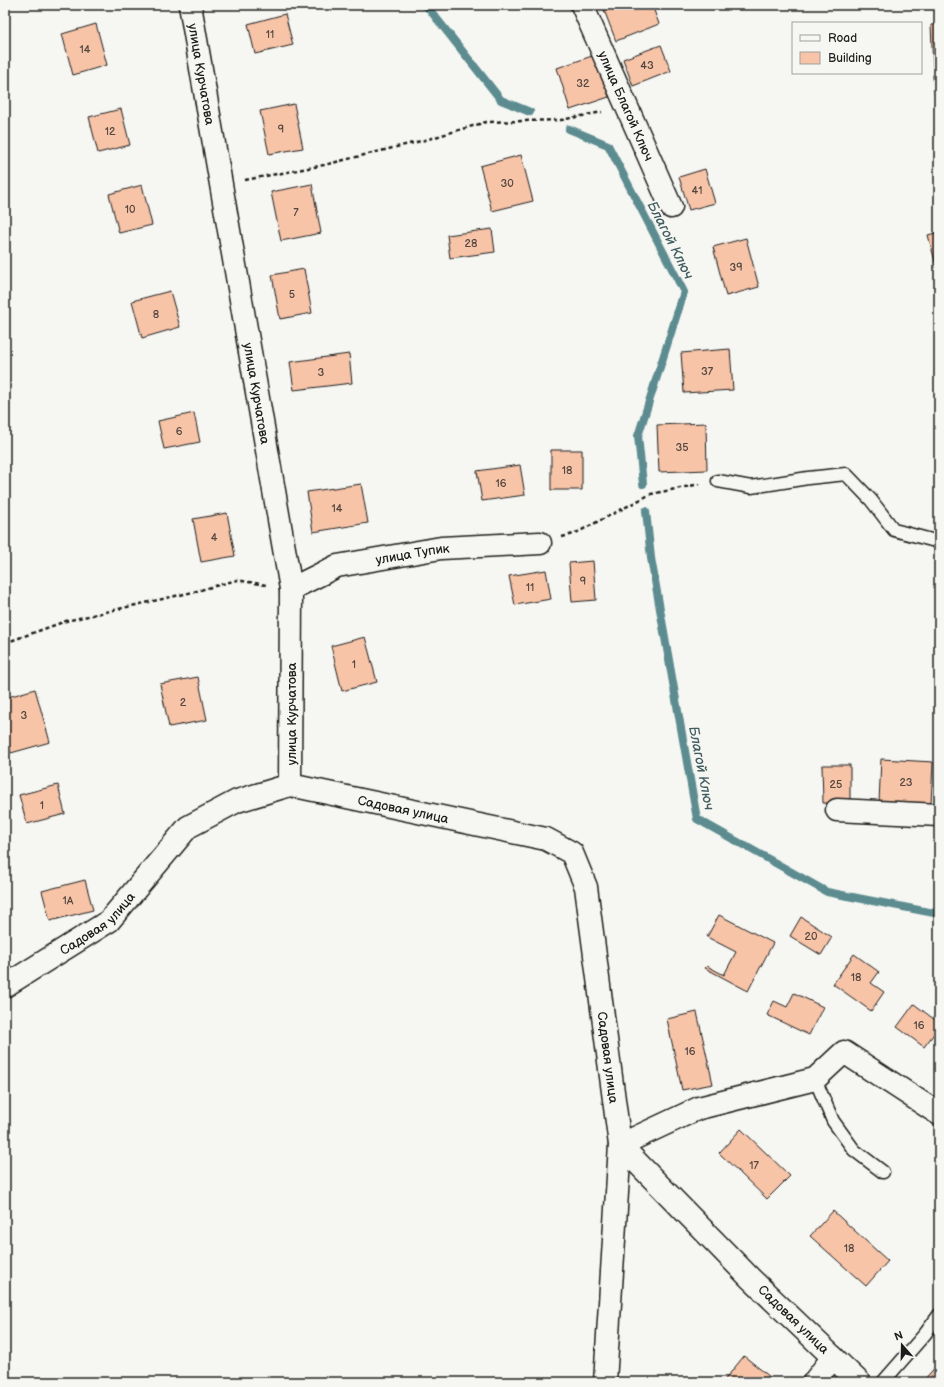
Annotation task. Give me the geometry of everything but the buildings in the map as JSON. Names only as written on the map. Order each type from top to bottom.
[{"type":"street","name":"улица Курчатова","points":[[190,5],[291,589],[290,784]]},
{"type":"street","name":"улица Благой Ключ","points":[[582,5],[671,207]]},
{"type":"street","name":"улица Тупик","points":[[291,589],[337,566],[441,548],[540,543]]},
{"type":"street","name":"Садовая улица","points":[[5,986],[109,920],[188,827],[237,801],[290,784],[546,839],[572,853],[586,887],[620,1146],[605,1382]]},
{"type":"street","points":[[837,810],[939,815]]},
{"type":"street","points":[[620,1146],[699,1108],[815,1079],[844,1052],[939,1114]]},
{"type":"street","name":"Садовая улица","points":[[620,1146],[751,1279],[859,1382]]},
{"type":"street","name":"Садовая улица","points":[[814,1382],[833,1357]]},
{"type":"lane","points":[[718,481],[752,487],[808,478],[846,474],[871,500],[894,530],[939,542]]},
{"type":"lane","points":[[815,1079],[833,1121],[854,1150],[883,1172]]},
{"type":"lane","points":[[883,1382],[925,1334],[939,1315]]},
{"type":"path","points":[[221,185],[324,165],[426,140],[486,122],[561,120],[627,107]]},
{"type":"path","points":[[540,543],[574,534],[651,494],[718,481]]},
{"type":"path","points":[[5,643],[66,621],[193,592],[237,580],[291,589]]},
{"type":"waterway","name":"Благой Ключ","points":[[426,5],[501,100],[530,112]]},
{"type":"waterway","name":"Благой Ключ","points":[[569,129],[608,145],[684,292],[638,436],[643,484]]},
{"type":"waterway","name":"Благой Ключ","points":[[646,511],[651,558],[697,819],[827,892],[939,914]]}]
